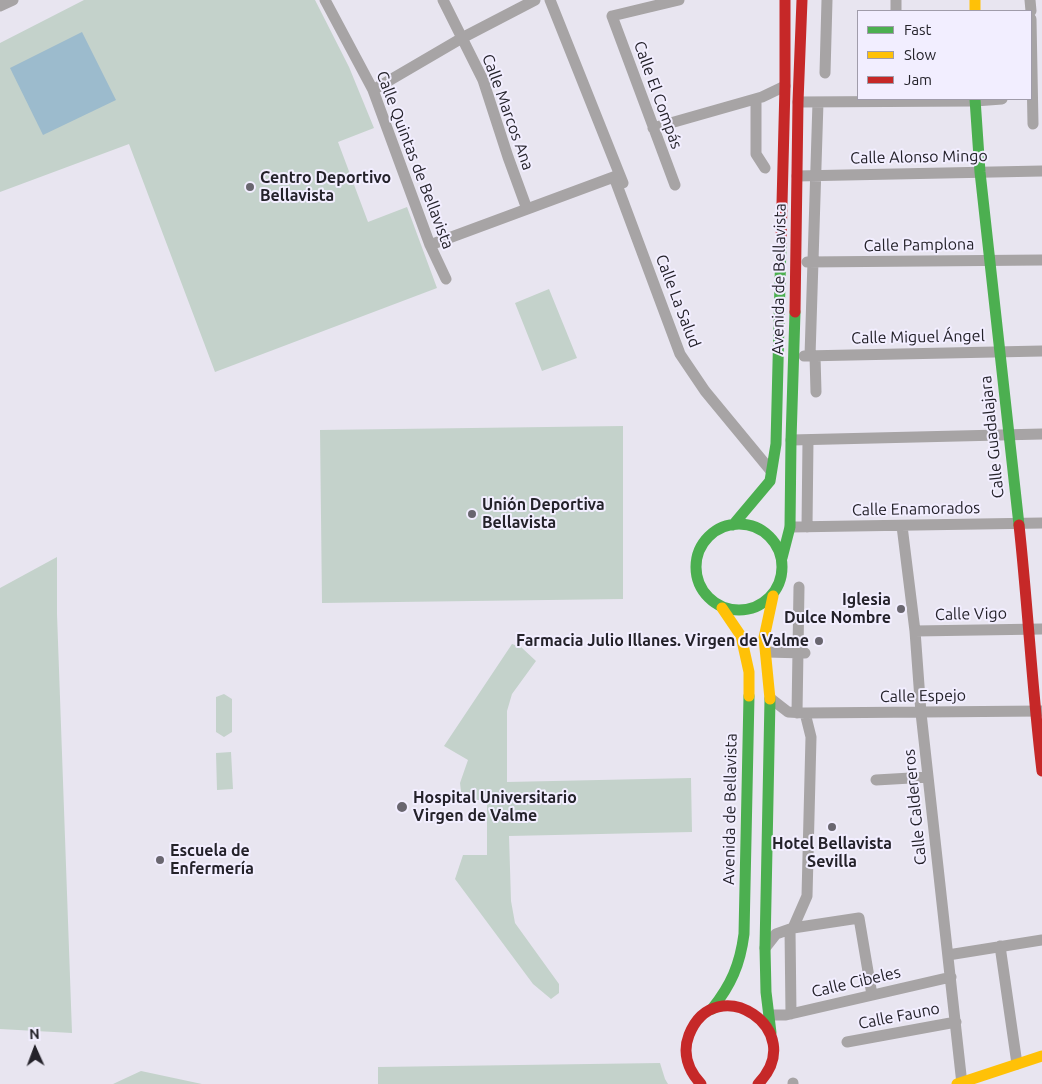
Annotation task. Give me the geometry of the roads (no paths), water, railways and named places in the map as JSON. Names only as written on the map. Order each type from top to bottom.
[{"type":"main road","name":"Avenida de Bellavista","points":[[733,525],[770,481],[776,444],[785,86],[785,0]]},
{"type":"main road","name":"Avenida de Bellavista","points":[[782,558],[790,527],[798,102],[802,0]]},
{"type":"main road","name":"Calle Guadalajara","points":[[975,100],[980,172],[1024,574],[1042,771]]},
{"type":"main road","points":[[765,1084],[774,1058],[774,1046],[766,992],[765,948],[770,698],[764,638],[773,596],[781,579],[782,558],[779,549],[772,539],[761,530],[748,525],[733,525],[718,530],[708,538],[700,549],[696,571],[700,585],[709,599],[722,608],[739,611],[751,609],[773,596]]},
{"type":"main road","name":"Avenida de Bellavista","points":[[701,1084],[692,1074],[686,1061],[685,1049],[688,1035],[694,1023],[712,1009],[731,983],[738,969],[744,934],[749,672],[741,636],[722,608]]},
{"type":"main road","points":[[712,1009],[737,1006],[747,1009],[766,1024],[771,1033]]},
{"type":"main road","points":[[960,1083],[1042,1056]]},
{"type":"main road","points":[[758,1084],[763,1080],[770,1068]]},
{"type":"street","points":[[0,6],[13,0]]},
{"type":"street","name":"Calle Quintas de Bellavista","points":[[325,0],[373,90],[430,244],[446,278]]},
{"type":"street","name":"Calle Marcos Ana","points":[[443,0],[482,80],[527,209]]},
{"type":"street","points":[[373,90],[462,38],[535,0]]},
{"type":"street","name":"Calle La Salud","points":[[550,0],[680,354],[705,391],[771,471]]},
{"type":"street","name":"Calle El Compás","points":[[674,185],[612,16],[680,0]]},
{"type":"street","points":[[825,73],[827,0]]},
{"type":"street","points":[[654,128],[756,99],[785,86]]},
{"type":"street","points":[[1032,96],[1033,124]]},
{"type":"street","points":[[756,99],[756,154],[765,168]]},
{"type":"street","points":[[798,102],[975,100]]},
{"type":"street","name":"Avenida de Bellavista","points":[[816,392],[813,356],[813,262],[818,102]]},
{"type":"street","name":"Calle Alonso Mingo","points":[[797,176],[1042,171]]},
{"type":"street","points":[[430,244],[616,176]]},
{"type":"street","name":"Calle La Salud","points":[[616,176],[633,206]]},
{"type":"street","name":"Calle Pamplona","points":[[796,262],[1042,260]]},
{"type":"street","name":"Calle Miguel Ángel","points":[[794,357],[1042,351]]},
{"type":"street","points":[[791,440],[1042,434]]},
{"type":"street","points":[[807,527],[808,440]]},
{"type":"street","name":"Calle Enamorados","points":[[790,527],[1042,523]]},
{"type":"street","name":"Calle Caldereros","points":[[902,526],[915,631],[921,712],[956,1022],[960,1083]]},
{"type":"street","points":[[790,1014],[792,928],[808,896],[811,737],[801,713],[799,587]]},
{"type":"street","name":"Calle Vigo","points":[[915,631],[1042,630]]},
{"type":"street","points":[[766,652],[801,652]]},
{"type":"street","points":[[770,698],[788,712],[801,713]]},
{"type":"street","name":"Calle Espejo","points":[[801,713],[1038,711]]},
{"type":"street","points":[[876,780],[928,777]]},
{"type":"street","points":[[765,948],[776,934],[792,928],[859,918],[872,995]]},
{"type":"street","points":[[948,955],[1042,940]]},
{"type":"street","points":[[1000,946],[1017,1064]]},
{"type":"street","name":"Calle Cibeles","points":[[769,1015],[790,1014],[950,977]]},
{"type":"street","name":"Calle Fauno","points":[[847,1042],[956,1022]]},
{"type":"water","points":[[82,32],[116,100],[43,135],[10,68]]},
{"type":"place","name":"Centro Deportivo Bellavista","points":[[250,187]]},
{"type":"place","name":"Unión Deportiva Bellavista","points":[[472,514]]},
{"type":"place","name":"Iglesia Dulce Nombre","points":[[901,609]]},
{"type":"place","name":"Farmacia Julio Illanes. Virgen de Valme","points":[[819,641]]},
{"type":"place","name":"Hospital Universitario Virgen de Valme","points":[[402,807]]},
{"type":"place","name":"Hotel Bellavista Sevilla","points":[[832,827]]},
{"type":"place","name":"Escuela de Enfermería","points":[[160,860]]}]
